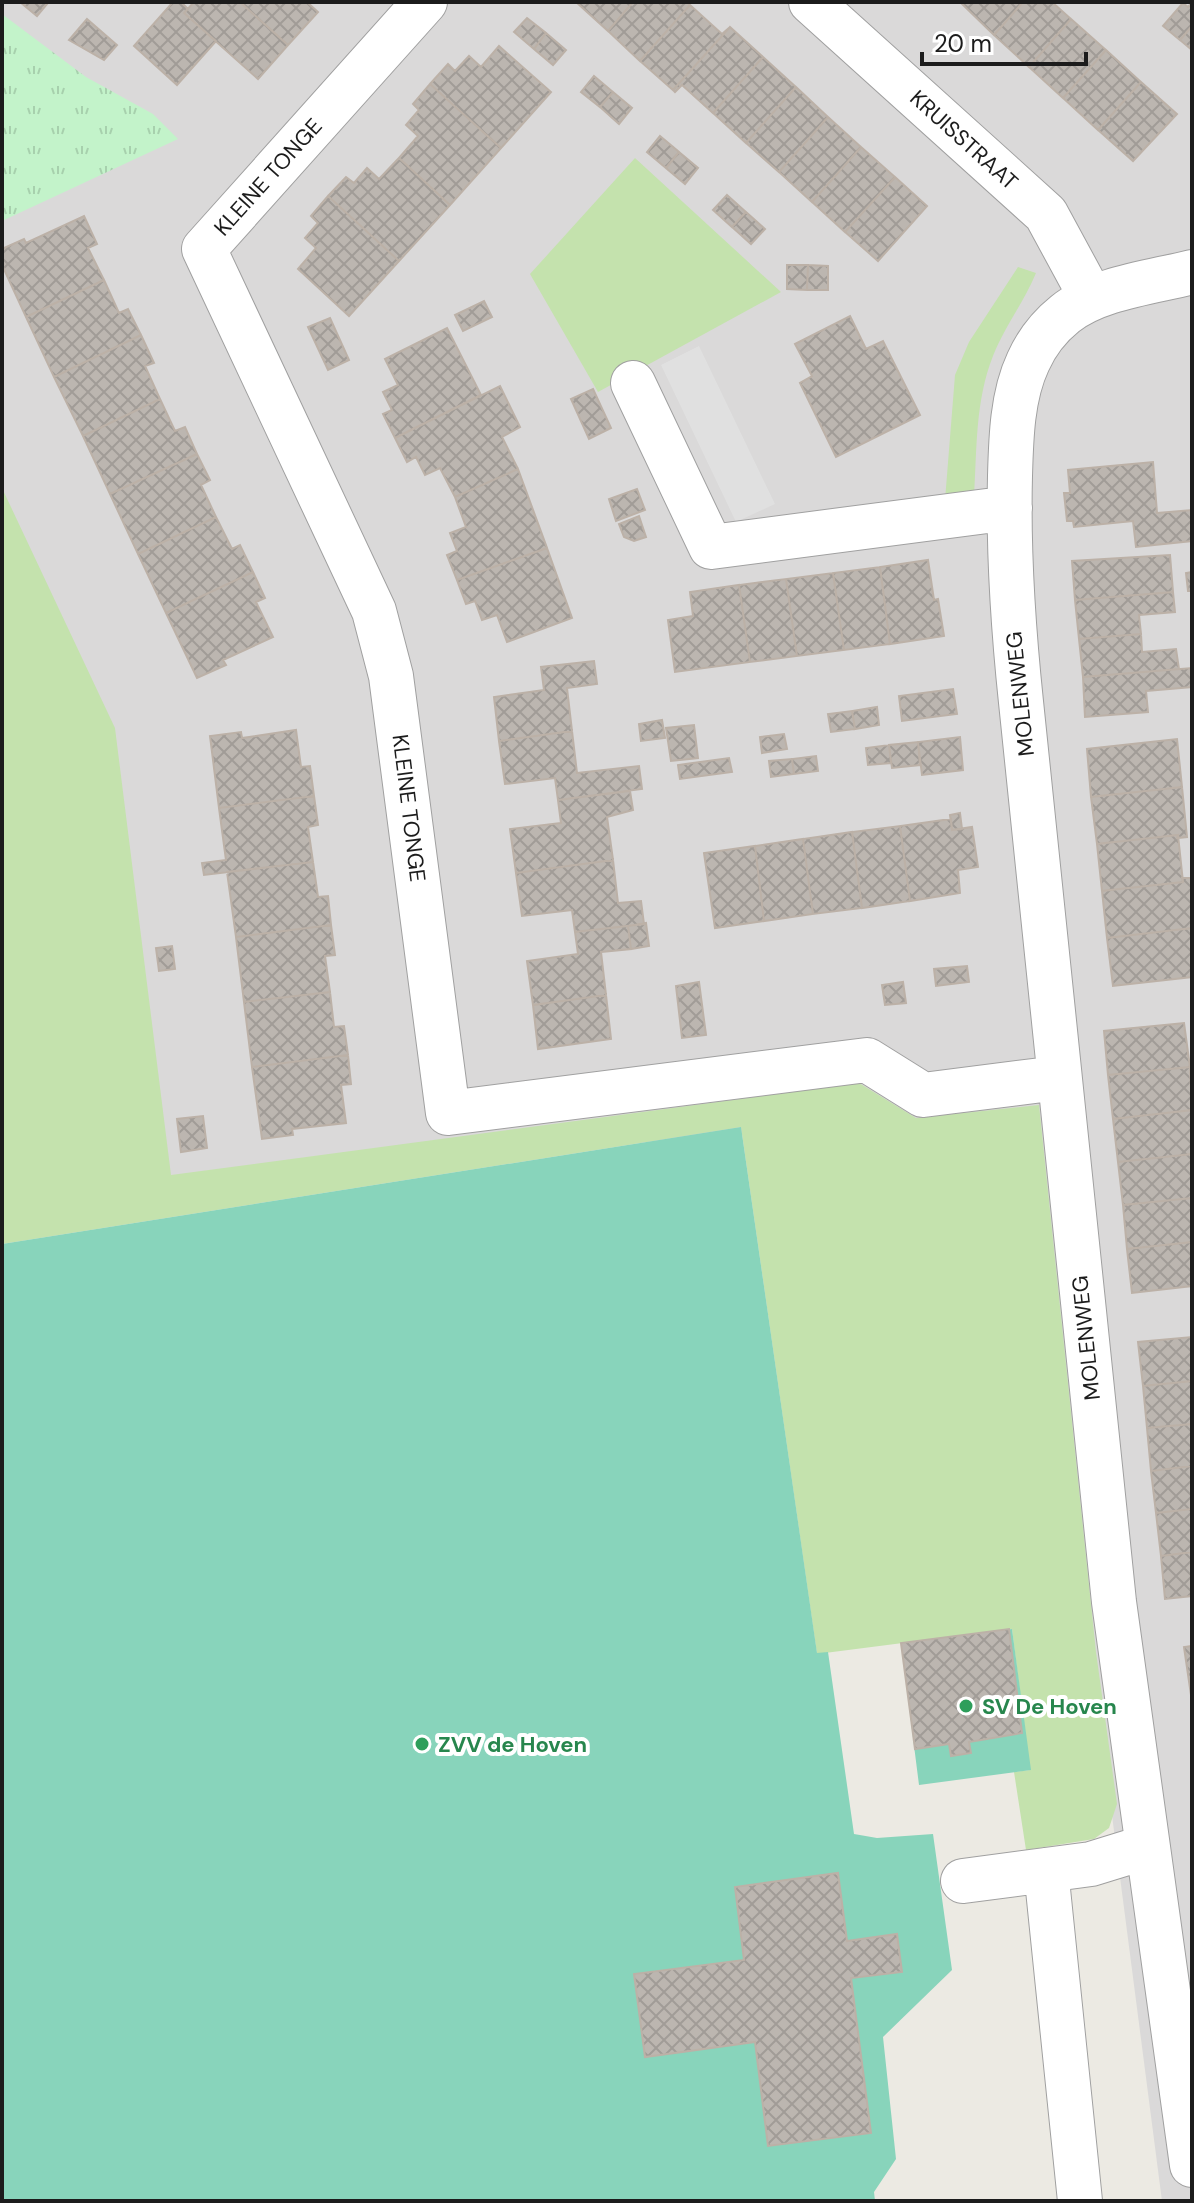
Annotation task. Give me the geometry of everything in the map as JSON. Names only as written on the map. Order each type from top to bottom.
[{"type":"street","name":"KLEINE TONGE","points":[[425,2],[204,249],[374,611],[386,652],[394,691],[448,1113],[867,1060],[923,1095],[1058,1078]]},
{"type":"street","name":"KRUISSTRAAT","points":[[811,2],[1046,214],[1091,297]]},
{"type":"street","name":"MOLENWEG","points":[[1192,272],[1091,297],[1067,312],[1048,330],[1027,362],[1015,407],[1010,508],[1012,609],[1114,1602],[1192,2165]]},
{"type":"street","points":[[633,383],[711,547],[1010,508]]},
{"type":"street","points":[[963,1881],[1091,1864],[1146,1847]]},
{"type":"street","points":[[1046,1870],[1080,2201]]},
{"type":"shaded area","points":[[2,2],[1192,2],[1192,2201],[1162,2201],[1110,1800],[1035,1112],[158,1180],[2,505]]},
{"type":"shaded area","points":[[699,346],[775,504],[736,522],[661,365]]},
{"type":"green space","points":[[2,14],[86,77],[153,114],[178,139],[2,221]]},
{"type":"green space","points":[[635,158],[781,292],[598,392],[530,274]]},
{"type":"green space","points":[[1018,267],[1036,273],[998,345],[987,373],[978,426],[974,497],[945,500],[955,375],[969,342]]},
{"type":"green space","points":[[2,488],[115,728],[171,1175],[859,1083],[916,1118],[1039,1105],[1096,1652],[1117,1804],[1109,1828],[1094,1839],[1026,1850],[1014,1772],[1030,1770],[1012,1629],[817,1654],[741,1127],[2,1244]]},
{"type":"green space","name":"ZVV de Hoven","points":[[741,1127],[817,1653],[828,1652],[854,1834],[877,1838],[933,1834],[952,1970],[883,2037],[896,2159],[874,2192],[875,2201],[2,2201],[2,1244]]},
{"type":"green space","name":"SV De Hoven","points":[[1012,1629],[1031,1770],[919,1785],[901,1643]]},
{"type":"building","points":[[20,2],[45,2],[47,4],[37,16]]},
{"type":"building","points":[[173,2],[181,2],[188,9],[184,13],[216,41],[177,85],[134,46]]},
{"type":"building","points":[[194,2],[240,2],[288,45],[258,79],[184,13]]},
{"type":"building","points":[[240,2],[307,2],[318,12],[288,45]]},
{"type":"building","points":[[576,2],[633,2],[608,31]]},
{"type":"building","points":[[633,2],[687,2],[690,5],[640,61],[608,31]]},
{"type":"building","points":[[960,2],[1023,2],[994,35]]},
{"type":"building","points":[[1023,2],[1052,2],[1071,19],[1029,67],[994,35]]},
{"type":"building","points":[[1192,2],[1192,26],[1180,40],[1163,26],[1183,3],[1188,7]]},
{"type":"building","points":[[690,5],[722,34],[730,27],[673,90],[640,61]]},
{"type":"building","points":[[527,18],[546,33],[534,49],[514,32]]},
{"type":"building","points":[[87,19],[117,45],[104,60],[69,40]]},
{"type":"building","points":[[1071,19],[1106,50],[1063,98],[1029,67]]},
{"type":"building","points":[[1192,26],[1192,50],[1180,40]]},
{"type":"building","points":[[730,27],[763,57],[713,113],[682,85],[675,92],[673,90]]},
{"type":"building","points":[[546,33],[566,50],[553,65],[534,49]]},
{"type":"building","points":[[499,46],[551,92],[501,148],[430,84],[448,64],[455,71],[469,56],[481,67]]},
{"type":"building","points":[[1106,50],[1141,82],[1098,130],[1063,98]]},
{"type":"building","points":[[763,57],[796,87],[746,143],[713,113]]},
{"type":"building","points":[[594,76],[613,92],[600,107],[581,92]]},
{"type":"building","points":[[1141,82],[1177,114],[1133,161],[1098,130]]},
{"type":"building","points":[[430,84],[501,148],[450,205],[399,158],[418,136],[406,125],[419,110],[413,104]]},
{"type":"building","points":[[796,87],[828,117],[779,172],[746,143]]},
{"type":"building","points":[[613,92],[632,108],[619,124],[600,107]]},
{"type":"building","points":[[828,117],[861,147],[812,202],[779,172]]},
{"type":"building","points":[[660,136],[679,152],[666,168],[647,152]]},
{"type":"building","points":[[861,147],[895,177],[845,232],[812,202]]},
{"type":"building","points":[[679,152],[698,168],[685,184],[666,168]]},
{"type":"building","points":[[399,158],[450,205],[399,261],[328,196],[346,177],[354,183],[367,168],[379,179]]},
{"type":"building","points":[[895,177],[927,206],[878,261],[845,232]]},
{"type":"building","points":[[727,195],[746,212],[732,227],[713,210]]},
{"type":"building","points":[[328,196],[399,261],[349,316],[298,269],[316,248],[305,238],[318,223],[311,216]]},
{"type":"building","points":[[746,212],[765,229],[751,244],[732,227]]},
{"type":"building","points":[[84,216],[97,244],[88,248],[104,280],[26,317],[2,265],[2,249],[24,239],[26,243]]},
{"type":"building","points":[[787,265],[808,265],[807,290],[787,289]]},
{"type":"building","points":[[808,265],[828,266],[828,290],[807,290]]},
{"type":"building","points":[[104,280],[119,313],[128,309],[141,335],[54,377],[26,317]]},
{"type":"building","points":[[484,301],[492,317],[463,331],[455,315]]},
{"type":"building","points":[[850,316],[866,349],[883,341],[920,415],[836,457],[800,383],[812,376],[795,344]]},
{"type":"building","points":[[330,318],[349,360],[328,370],[308,327]]},
{"type":"building","points":[[447,328],[481,395],[395,438],[383,414],[392,410],[383,392],[398,385],[385,359]]},
{"type":"building","points":[[141,335],[154,363],[145,366],[160,399],[83,436],[54,377]]},
{"type":"building","points":[[500,386],[520,427],[502,437],[518,469],[455,497],[440,468],[425,475],[416,457],[407,462],[395,438]]},
{"type":"building","points":[[593,389],[611,428],[589,439],[571,399]]},
{"type":"building","points":[[160,399],[175,431],[185,427],[197,454],[110,494],[83,436]]},
{"type":"building","points":[[197,454],[210,480],[201,485],[216,517],[138,554],[110,494]]},
{"type":"building","points":[[1153,462],[1157,513],[1192,510],[1192,541],[1136,547],[1133,521],[1074,527],[1073,521],[1067,521],[1064,493],[1070,493],[1068,470]]},
{"type":"building","points":[[518,469],[547,548],[457,580],[447,555],[457,551],[450,533],[466,527],[455,497]]},
{"type":"building","points":[[637,489],[645,510],[616,521],[609,499]]},
{"type":"building","points":[[639,516],[646,537],[634,541],[624,537],[619,524]]},
{"type":"building","points":[[216,517],[232,549],[240,545],[253,572],[166,613],[138,554]]},
{"type":"building","points":[[547,548],[572,618],[507,642],[497,615],[482,620],[475,601],[466,604],[457,580]]},
{"type":"building","points":[[1170,555],[1173,592],[1075,600],[1072,561]]},
{"type":"building","points":[[928,560],[944,636],[890,644],[880,567]]},
{"type":"building","points":[[880,567],[890,644],[844,650],[833,573]]},
{"type":"building","points":[[253,572],[265,598],[256,602],[273,637],[223,660],[226,665],[197,678],[166,613]]},
{"type":"building","points":[[1192,572],[1192,591],[1188,591],[1186,573]]},
{"type":"building","points":[[833,573],[844,650],[797,656],[786,579]]},
{"type":"building","points":[[786,579],[797,656],[750,662],[739,585]]},
{"type":"building","points":[[739,585],[750,662],[675,672],[668,620],[693,616],[690,592]]},
{"type":"building","points":[[1173,592],[1175,612],[1139,615],[1141,634],[1079,639],[1075,600]]},
{"type":"building","points":[[1141,634],[1142,652],[1176,649],[1179,669],[1083,677],[1079,639]]},
{"type":"building","points":[[594,661],[597,684],[567,688],[572,731],[499,741],[494,697],[544,690],[541,667]]},
{"type":"building","points":[[1192,668],[1192,687],[1146,691],[1148,712],[1085,717],[1083,677]]},
{"type":"building","points":[[953,689],[957,714],[902,721],[899,696]]},
{"type":"building","points":[[877,707],[879,725],[855,729],[852,711]]},
{"type":"building","points":[[852,711],[855,729],[831,732],[828,714]]},
{"type":"building","points":[[662,720],[665,738],[641,741],[639,724]]},
{"type":"building","points":[[694,725],[698,758],[671,761],[666,728]]},
{"type":"building","points":[[296,730],[301,767],[310,766],[314,796],[219,808],[210,736],[241,732],[242,738]]},
{"type":"building","points":[[572,731],[577,773],[639,766],[642,789],[558,800],[555,778],[505,784],[499,741]]},
{"type":"building","points":[[784,734],[787,749],[762,753],[760,737]]},
{"type":"building","points":[[960,737],[963,770],[922,775],[918,742]]},
{"type":"building","points":[[1177,739],[1182,787],[1091,797],[1087,749]]},
{"type":"building","points":[[918,742],[920,765],[892,768],[889,745]]},
{"type":"building","points":[[889,745],[891,763],[868,765],[866,748]]},
{"type":"building","points":[[816,756],[818,771],[794,774],[792,759]]},
{"type":"building","points":[[729,758],[732,772],[680,779],[678,765]]},
{"type":"building","points":[[792,759],[794,774],[771,777],[769,761]]},
{"type":"building","points":[[1182,787],[1187,837],[1177,838],[1178,835],[1097,844],[1091,797]]},
{"type":"building","points":[[630,791],[633,810],[607,817],[613,860],[516,873],[510,829],[561,823],[558,800]]},
{"type":"building","points":[[314,796],[318,825],[308,827],[313,862],[204,875],[202,863],[226,860],[219,808]]},
{"type":"building","points":[[960,813],[962,829],[952,830],[950,815]]},
{"type":"building","points":[[951,819],[952,830],[972,827],[978,867],[958,870],[960,893],[910,901],[900,826]]},
{"type":"building","points":[[900,826],[910,901],[862,908],[852,832]]},
{"type":"building","points":[[852,832],[862,908],[813,914],[803,839]]},
{"type":"building","points":[[1178,835],[1183,882],[1102,891],[1097,844]]},
{"type":"building","points":[[803,839],[813,914],[764,921],[755,846]]},
{"type":"building","points":[[755,846],[764,921],[715,928],[704,853]]},
{"type":"building","points":[[613,860],[618,903],[641,901],[644,924],[575,932],[572,910],[522,916],[516,873]]},
{"type":"building","points":[[313,862],[318,897],[328,896],[331,925],[236,937],[227,872]]},
{"type":"building","points":[[1182,878],[1192,878],[1192,928],[1107,938],[1102,891],[1183,882]]},
{"type":"building","points":[[646,923],[649,946],[631,949],[628,926]]},
{"type":"building","points":[[331,925],[335,955],[325,956],[330,992],[244,1002],[236,937]]},
{"type":"building","points":[[628,926],[631,949],[601,952],[606,995],[533,1005],[527,961],[578,954],[575,932]]},
{"type":"building","points":[[1192,928],[1192,977],[1113,986],[1107,938]]},
{"type":"building","points":[[172,946],[175,969],[159,971],[156,948]]},
{"type":"building","points":[[967,966],[969,982],[936,986],[934,969]]},
{"type":"building","points":[[699,982],[706,1035],[682,1038],[676,986]]},
{"type":"building","points":[[903,982],[906,1003],[885,1005],[882,985]]},
{"type":"building","points":[[330,992],[334,1027],[344,1026],[348,1055],[252,1067],[244,1002]]},
{"type":"building","points":[[606,995],[611,1039],[538,1049],[533,1005]]},
{"type":"building","points":[[1184,1023],[1190,1067],[1108,1075],[1104,1031]]},
{"type":"building","points":[[348,1055],[351,1084],[341,1085],[346,1123],[292,1129],[293,1135],[262,1139],[252,1067]]},
{"type":"building","points":[[1190,1067],[1192,1110],[1113,1119],[1108,1075]]},
{"type":"building","points":[[1192,1110],[1192,1154],[1118,1162],[1113,1119]]},
{"type":"building","points":[[203,1116],[207,1148],[181,1152],[177,1119]]},
{"type":"building","points":[[1192,1154],[1192,1198],[1123,1205],[1118,1162]]},
{"type":"building","points":[[1192,1198],[1192,1242],[1127,1249],[1123,1205]]},
{"type":"building","points":[[1192,1242],[1192,1286],[1132,1293],[1127,1249]]},
{"type":"building","points":[[1192,1337],[1192,1381],[1143,1386],[1138,1342]]},
{"type":"building","points":[[1192,1381],[1192,1424],[1147,1428],[1143,1386]]},
{"type":"building","points":[[1192,1424],[1192,1466],[1151,1471],[1147,1428]]},
{"type":"building","points":[[1192,1466],[1192,1509],[1156,1513],[1151,1471]]},
{"type":"building","points":[[1192,1509],[1192,1552],[1161,1556],[1156,1513]]},
{"type":"building","points":[[1192,1552],[1192,1596],[1165,1599],[1161,1556]]},
{"type":"building","name":"SV De Hoven","points":[[1009,1629],[1022,1733],[969,1742],[971,1753],[951,1756],[949,1744],[915,1749],[901,1643]]},
{"type":"building","points":[[1192,1646],[1192,1695],[1191,1695],[1184,1647]]},
{"type":"building","points":[[838,1873],[847,1941],[897,1934],[902,1972],[851,1978],[871,2133],[768,2146],[755,2042],[645,2057],[634,1974],[744,1960],[735,1887]]},
{"type":"place","name":"SV De Hoven","points":[[966,1706]]},
{"type":"place","name":"ZVV de Hoven","points":[[422,1744]]}]
